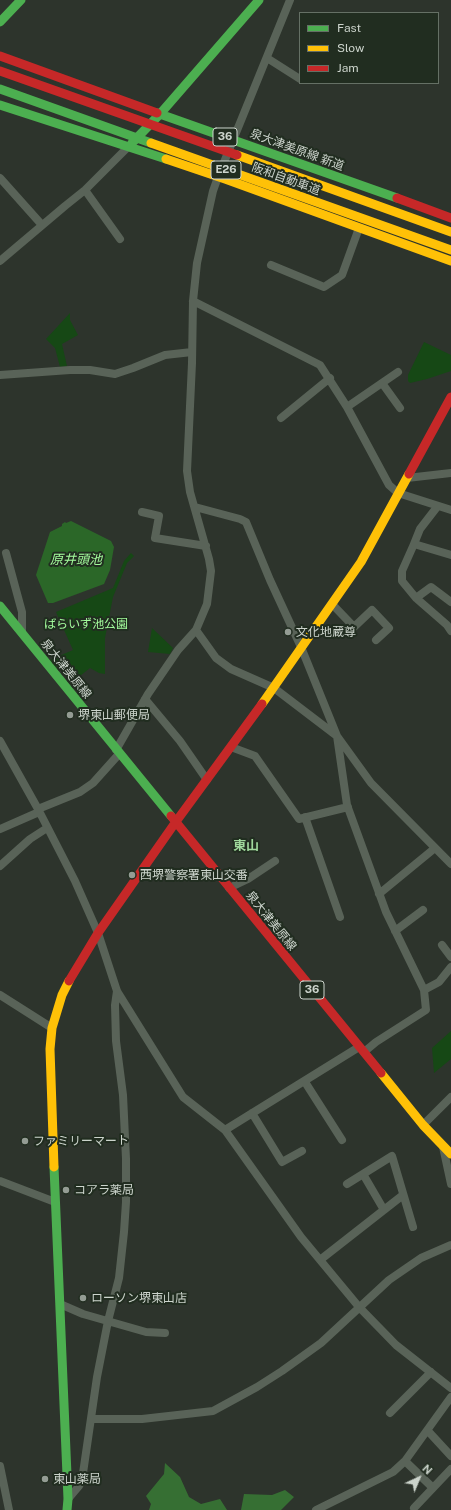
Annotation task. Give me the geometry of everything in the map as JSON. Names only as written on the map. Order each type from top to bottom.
[{"type":"main road","points":[[0,22],[21,0]]},
{"type":"main road","points":[[129,146],[160,114],[259,0]]},
{"type":"main road","name":"泉大津美原線 新道","points":[[0,56],[451,218]]},
{"type":"main road","name":"阪和自動車道","points":[[0,71],[451,232]]},
{"type":"main road","name":"阪和自動車道","points":[[0,89],[451,250]]},
{"type":"main road","points":[[0,105],[129,146],[451,261]]},
{"type":"main road","points":[[67,1510],[68,1499],[50,1049],[52,1028],[62,995],[69,980],[98,933],[175,823],[274,688],[361,562],[451,397]]},
{"type":"main road","name":"泉大津美原線","points":[[0,606],[175,823],[423,1125],[451,1154]]},
{"type":"street","points":[[0,829],[80,792],[93,783],[118,752],[145,700],[178,650],[196,630],[207,604],[211,571],[206,546],[190,492],[187,471],[193,301],[197,263],[213,191],[290,0]]},
{"type":"street","points":[[267,58],[299,78]]},
{"type":"street","points":[[0,261],[85,190],[129,146]]},
{"type":"street","points":[[0,178],[42,225]]},
{"type":"street","points":[[85,190],[120,239]]},
{"type":"street","points":[[271,265],[324,287],[342,276],[359,228]]},
{"type":"street","points":[[193,301],[320,365],[330,378],[389,485],[398,493],[437,507],[451,510]]},
{"type":"street","points":[[0,375],[84,370],[115,374],[164,355],[192,352]]},
{"type":"street","points":[[347,408],[398,372]]},
{"type":"street","points":[[280,418],[330,378]]},
{"type":"street","points":[[382,383],[400,408]]},
{"type":"street","points":[[407,478],[451,473]]},
{"type":"street","points":[[195,507],[246,522],[270,580],[301,647],[337,736],[348,807],[379,894],[395,931],[424,990],[426,1010],[376,1042],[225,1130]]},
{"type":"street","points":[[437,507],[420,529],[402,571],[402,581],[416,598],[450,625]]},
{"type":"street","points":[[142,512],[159,516],[155,538],[206,546]]},
{"type":"street","points":[[414,544],[451,555]]},
{"type":"street","points":[[6,553],[22,612],[22,634]]},
{"type":"street","points":[[416,598],[431,587],[451,602]]},
{"type":"street","points":[[332,604],[354,626],[372,610],[389,628],[376,640]]},
{"type":"street","points":[[196,630],[216,658],[231,669],[274,688],[337,736],[371,783],[451,864]]},
{"type":"street","points":[[145,700],[180,740],[207,780]]},
{"type":"street","points":[[0,741],[39,811],[75,881],[98,933],[117,991],[183,1097],[225,1130],[301,1237],[359,1307],[396,1345],[451,1388]]},
{"type":"street","points":[[231,747],[255,756],[299,819],[348,807]]},
{"type":"street","points":[[305,817],[340,916]]},
{"type":"street","points":[[0,866],[30,839],[47,828]]},
{"type":"street","points":[[379,894],[435,848]]},
{"type":"street","points":[[229,888],[248,879],[275,861]]},
{"type":"street","points":[[395,931],[423,910]]},
{"type":"street","points":[[442,945],[451,957]]},
{"type":"street","points":[[424,990],[440,982],[451,967]]},
{"type":"street","points":[[68,1499],[82,1480],[97,1377],[108,1321],[119,1278],[126,1202],[123,1095],[116,1041],[115,1005],[117,991]]},
{"type":"street","points":[[0,995],[52,1028]]},
{"type":"street","points":[[305,1082],[342,1140]]},
{"type":"street","points":[[423,1125],[451,1097]]},
{"type":"street","points":[[252,1113],[282,1162],[302,1150]]},
{"type":"street","points":[[443,1146],[451,1184]]},
{"type":"street","points":[[347,1184],[392,1156],[413,1227]]},
{"type":"street","points":[[363,1174],[384,1210]]},
{"type":"street","points":[[0,1181],[55,1202]]},
{"type":"street","points":[[320,1260],[403,1195]]},
{"type":"street","points":[[91,1418],[142,1419],[213,1411],[257,1387],[320,1343],[389,1280],[420,1258],[451,1245]]},
{"type":"street","points":[[60,1304],[83,1314],[146,1332],[164,1333]]},
{"type":"street","points":[[390,1413],[431,1372]]},
{"type":"street","points":[[316,1510],[393,1472],[405,1460],[428,1431],[451,1397]]},
{"type":"street","points":[[428,1431],[451,1456]]},
{"type":"street","points":[[405,1460],[432,1487]]},
{"type":"street","points":[[0,1466],[9,1510]]},
{"type":"street","points":[[414,1508],[432,1487],[451,1469]]},
{"type":"green space","points":[[70,313],[70,320],[78,335],[62,344],[67,366],[60,367],[55,348],[46,339]]},
{"type":"green space","points":[[424,342],[451,355],[451,371],[410,383],[408,381],[408,375]]},
{"type":"green space","name":"ばらいず池公園","points":[[131,553],[134,556],[127,563],[113,597],[105,638],[105,674],[99,673],[90,668],[80,676],[67,662],[56,667],[50,660],[73,650],[56,612],[113,588],[124,561]]},
{"type":"green space","points":[[152,628],[173,648],[170,654],[148,652]]},
{"type":"green space","points":[[451,1031],[451,1059],[434,1073],[432,1048]]},
{"type":"shaded area","points":[[165,1463],[180,1477],[189,1497],[201,1504],[220,1499],[227,1510],[149,1510],[151,1504],[146,1496],[164,1474]]},
{"type":"shaded area","points":[[285,1490],[294,1497],[281,1510],[241,1510],[244,1494],[272,1495]]},
{"type":"water","name":"原井頭池","points":[[71,521],[111,541],[114,547],[110,570],[104,584],[53,603],[48,603],[36,575],[50,532],[62,526],[65,522]]},
{"type":"traffic: fast","points":[[0,22],[21,0]]},
{"type":"traffic: fast","points":[[132,143],[160,114],[259,0]]},
{"type":"traffic: fast","points":[[0,89],[151,143]]},
{"type":"traffic: fast","points":[[0,105],[166,159]]},
{"type":"traffic: fast","points":[[157,113],[397,198]]},
{"type":"traffic: fast","points":[[0,606],[171,816]]},
{"type":"traffic: fast","points":[[54,1167],[68,1499],[67,1510]]},
{"type":"traffic: slow","points":[[151,143],[451,250]]},
{"type":"traffic: slow","points":[[237,155],[451,232]]},
{"type":"traffic: slow","points":[[166,159],[451,261]]},
{"type":"traffic: slow","points":[[262,704],[361,562],[409,474]]},
{"type":"traffic: slow","points":[[54,1167],[50,1049],[52,1028],[62,995],[69,981]]},
{"type":"traffic: slow","points":[[381,1073],[423,1125],[451,1154]]},
{"type":"traffic: jam","points":[[0,56],[157,113]]},
{"type":"traffic: jam","points":[[0,71],[237,155]]},
{"type":"traffic: jam","points":[[397,198],[451,218]]},
{"type":"traffic: jam","points":[[409,474],[451,397]]},
{"type":"traffic: jam","points":[[69,981],[98,933],[175,823],[262,704]]},
{"type":"traffic: jam","points":[[171,816],[381,1073]]},
{"type":"place","name":"文化地蔵尊","points":[[288,632]]},
{"type":"place","name":"堺東山郵便局","points":[[70,715]]},
{"type":"place","name":"西堺警察署東山交番","points":[[132,875]]},
{"type":"place","name":"ファミリーマート","points":[[25,1141]]},
{"type":"place","name":"コアラ薬局","points":[[66,1190]]},
{"type":"place","name":"ローソン堺東山店","points":[[83,1298]]},
{"type":"place","name":"東山薬局","points":[[45,1479]]},
{"type":"district","name":"東山","points":[[246,846]]}]
